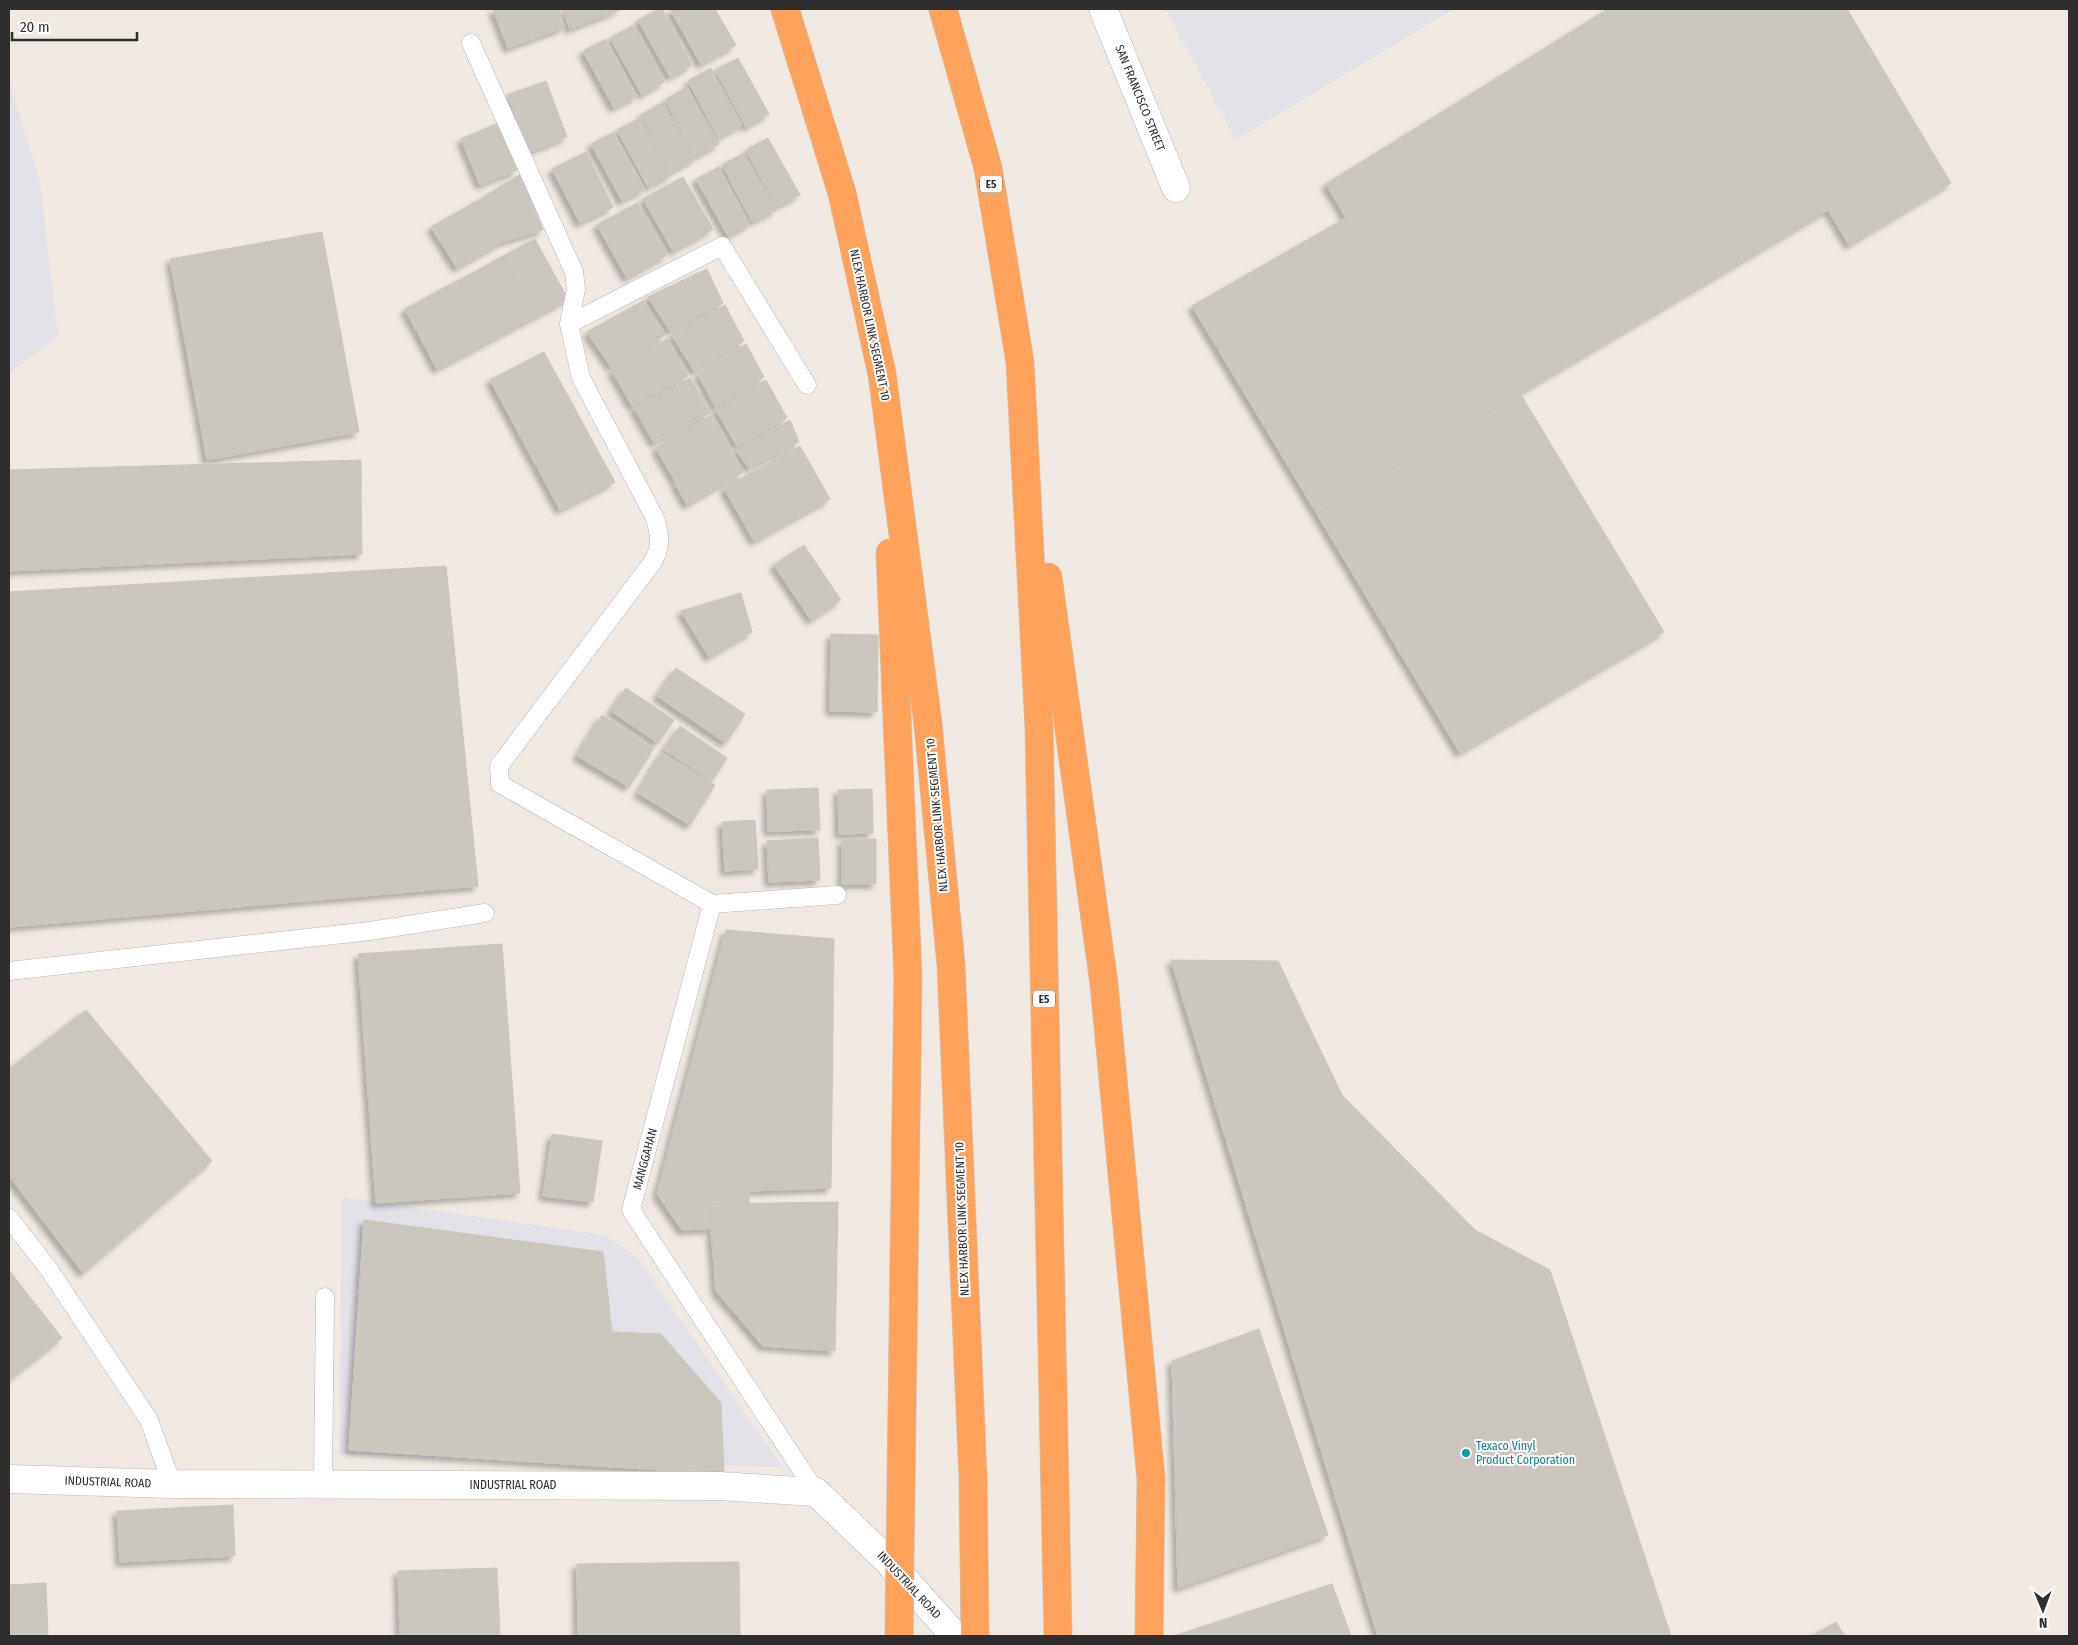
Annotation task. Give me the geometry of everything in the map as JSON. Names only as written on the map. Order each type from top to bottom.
[{"type":"highway","name":"NLEX HARBOR LINK SEGMENT 10","points":[[785,9],[842,193],[882,374],[928,724],[951,965],[972,1478],[975,1636]]},
{"type":"highway","name":"E5","points":[[944,9],[988,168],[1020,362],[1039,728],[1058,1636]]},
{"type":"highway","points":[[1020,362],[1067,726],[1105,994],[1150,1479],[1149,1636]]},
{"type":"highway","points":[[882,374],[908,977],[899,1636]]},
{"type":"street","name":"SAN FRANCISCO STREET","points":[[1103,9],[1176,188]]},
{"type":"street","name":"INDUSTRIAL ROAD","points":[[9,1479],[172,1484],[719,1486],[816,1492],[888,1561],[955,1636]]},
{"type":"lane","points":[[471,43],[574,272],[576,289],[569,324],[581,378],[655,518],[660,542],[658,552],[652,563],[499,766],[500,784],[712,904],[837,895]]},
{"type":"lane","points":[[569,324],[722,246],[807,385]]},
{"type":"lane","name":"MANGGAHAN","points":[[712,904],[631,1210],[816,1492]]},
{"type":"lane","points":[[9,971],[370,931],[484,913]]},
{"type":"lane","points":[[9,1218],[48,1268],[149,1420],[172,1484]]},
{"type":"lane","points":[[322,1484],[325,1297]]},
{"type":"shaded area","points":[[1165,9],[1454,9],[1236,140]]},
{"type":"shaded area","points":[[9,82],[40,181],[58,337],[9,373]]},
{"type":"shaded area","points":[[342,1197],[605,1235],[638,1258],[782,1467],[339,1454]]},
{"type":"building","points":[[493,9],[559,9],[565,27],[508,48]]},
{"type":"building","points":[[562,9],[622,9],[570,29]]},
{"type":"building","points":[[662,9],[692,65],[670,77],[638,20]]},
{"type":"building","points":[[670,9],[715,9],[736,45],[701,64]]},
{"type":"building","points":[[1608,9],[1847,9],[1951,183],[1849,245],[1828,210],[1317,514],[1192,306],[1346,218],[1326,184]]},
{"type":"building","points":[[634,25],[664,82],[642,95],[610,38]]},
{"type":"building","points":[[606,39],[637,96],[614,108],[583,51]]},
{"type":"building","points":[[738,58],[769,114],[746,127],[715,70]]},
{"type":"building","points":[[711,68],[742,125],[718,138],[688,81]]},
{"type":"building","points":[[546,81],[567,137],[530,152],[507,95]]},
{"type":"building","points":[[687,87],[719,144],[695,157],[665,100]]},
{"type":"building","points":[[663,102],[695,159],[671,172],[641,115]]},
{"type":"building","points":[[640,118],[671,175],[648,187],[617,130]]},
{"type":"building","points":[[498,123],[517,170],[480,185],[461,139]]},
{"type":"building","points":[[614,132],[645,189],[622,201],[591,144]]},
{"type":"building","points":[[768,138],[800,195],[776,207],[746,150]]},
{"type":"building","points":[[586,152],[613,207],[580,223],[552,169]]},
{"type":"building","points":[[744,153],[776,210],[752,222],[722,165]]},
{"type":"building","points":[[719,167],[750,224],[728,236],[696,179]]},
{"type":"building","points":[[521,174],[543,230],[502,242],[477,201]]},
{"type":"building","points":[[683,177],[713,229],[673,251],[643,199]]},
{"type":"building","points":[[477,201],[502,242],[457,268],[431,227]]},
{"type":"building","points":[[637,203],[667,255],[627,278],[597,225]]},
{"type":"building","points":[[322,232],[359,432],[207,460],[170,259]]},
{"type":"building","points":[[535,239],[568,299],[535,317],[503,256]]},
{"type":"building","points":[[503,256],[535,317],[508,331],[476,271]]},
{"type":"building","points":[[707,269],[723,303],[670,331],[648,297]]},
{"type":"building","points":[[476,271],[508,331],[471,351],[438,291]]},
{"type":"building","points":[[438,291],[471,351],[437,369],[405,309]]},
{"type":"building","points":[[643,301],[665,335],[611,367],[587,332]]},
{"type":"building","points":[[725,305],[744,341],[694,371],[672,335]]},
{"type":"building","points":[[667,339],[688,376],[632,406],[612,371]]},
{"type":"building","points":[[746,344],[764,377],[715,407],[698,374]]},
{"type":"building","points":[[544,352],[615,482],[560,510],[490,380]]},
{"type":"building","points":[[690,378],[710,413],[654,443],[634,408]]},
{"type":"building","points":[[766,380],[787,418],[737,446],[716,410]]},
{"type":"building","points":[[1520,393],[1664,632],[1460,753],[1317,514]]},
{"type":"building","points":[[712,415],[732,452],[675,481],[656,448]]},
{"type":"building","points":[[790,420],[799,442],[749,468],[736,450]]},
{"type":"building","points":[[800,446],[830,499],[754,541],[724,488]]},
{"type":"building","points":[[733,453],[743,472],[687,505],[675,483]]},
{"type":"building","points":[[361,460],[362,554],[9,571],[9,470]]},
{"type":"building","points":[[804,545],[841,600],[811,620],[774,565]]},
{"type":"building","points":[[446,566],[478,886],[9,927],[9,592]]},
{"type":"building","points":[[741,593],[752,632],[709,657],[681,611]]},
{"type":"building","points":[[831,634],[878,635],[877,712],[830,711]]},
{"type":"building","points":[[676,668],[745,714],[726,743],[657,696]]},
{"type":"building","points":[[626,688],[674,720],[658,743],[611,711]]},
{"type":"building","points":[[602,715],[654,748],[629,787],[577,756]]},
{"type":"building","points":[[680,726],[727,758],[712,781],[664,750]]},
{"type":"building","points":[[662,752],[715,785],[690,825],[638,793]]},
{"type":"building","points":[[818,788],[820,830],[768,831],[767,790]]},
{"type":"building","points":[[872,789],[873,833],[839,834],[838,790]]},
{"type":"building","points":[[755,820],[758,869],[725,871],[722,822]]},
{"type":"building","points":[[818,838],[820,880],[769,882],[767,841]]},
{"type":"building","points":[[876,839],[876,884],[842,884],[842,840]]},
{"type":"building","points":[[726,930],[834,939],[831,1188],[749,1191],[749,1203],[709,1204],[709,1229],[682,1230],[657,1194]]},
{"type":"building","points":[[502,944],[520,1193],[376,1203],[358,954]]},
{"type":"building","name":"Texaco Vinyl Product Corporation","points":[[1171,960],[1278,961],[1342,1095],[1475,1230],[1550,1270],[1671,1636],[1378,1636]]},
{"type":"building","points":[[86,1010],[212,1161],[83,1273],[9,1176],[9,1069]]},
{"type":"building","points":[[552,1134],[602,1141],[593,1202],[543,1196]]},
{"type":"building","points":[[838,1202],[835,1351],[763,1346],[716,1291],[709,1204]]},
{"type":"building","points":[[364,1220],[603,1252],[612,1332],[661,1334],[721,1403],[724,1474],[349,1450]]},
{"type":"building","points":[[9,1270],[62,1338],[9,1380]]},
{"type":"building","points":[[1259,1329],[1328,1535],[1178,1588],[1172,1361]]},
{"type":"building","points":[[233,1505],[235,1556],[120,1562],[117,1511]]},
{"type":"building","points":[[739,1562],[740,1636],[578,1636],[577,1564]]},
{"type":"building","points":[[497,1568],[500,1636],[400,1636],[398,1571]]},
{"type":"building","points":[[46,1583],[48,1636],[9,1636],[9,1585]]},
{"type":"building","points":[[1332,1584],[1351,1636],[1174,1636]]},
{"type":"building","points":[[1836,1622],[1845,1636],[1812,1636]]},
{"type":"place","name":"Texaco Vinyl Product Corporation","points":[[1466,1453]]}]
